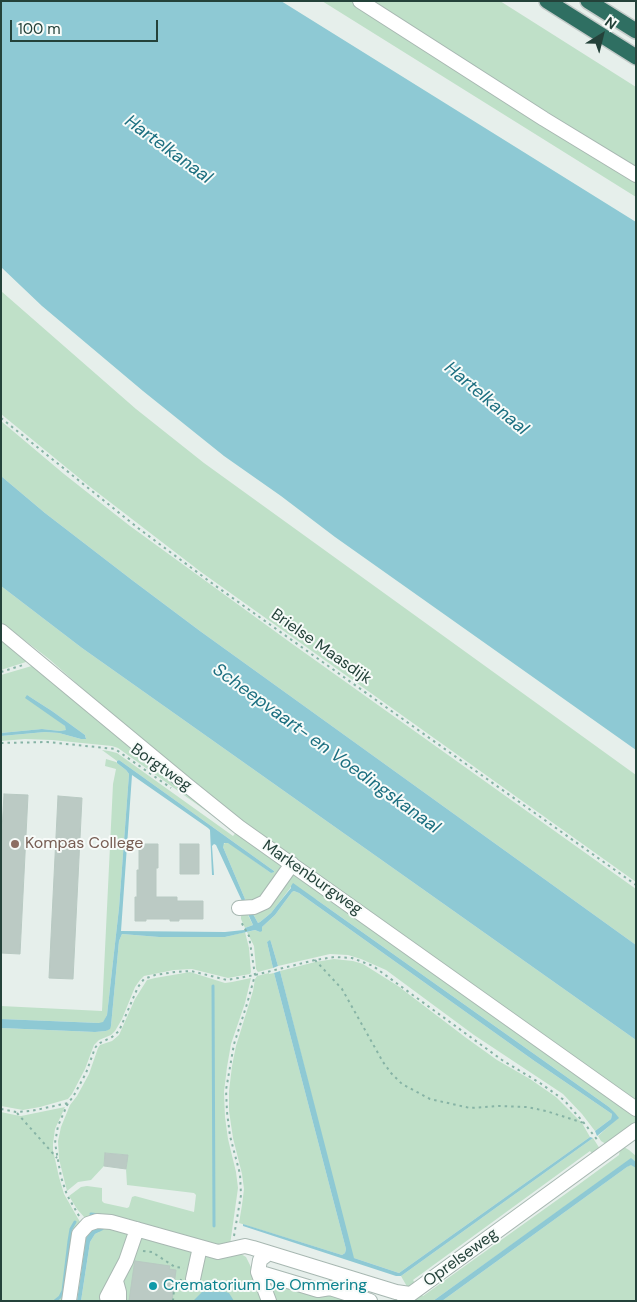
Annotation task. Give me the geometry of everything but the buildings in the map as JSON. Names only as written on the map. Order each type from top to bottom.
[{"type":"highway","points":[[547,1],[636,57]]},
{"type":"highway","points":[[588,1],[636,31]]},
{"type":"highway","points":[[606,13],[636,26]]},
{"type":"street","points":[[360,1],[536,114],[636,175]]},
{"type":"street","name":"Markenburgweg","points":[[1,631],[239,827],[636,1109]]},
{"type":"street","points":[[239,908],[254,907],[265,902],[292,864]]},
{"type":"street","name":"Oprelseweg","points":[[88,1224],[96,1221],[111,1222],[218,1252],[245,1246],[396,1292],[405,1298],[636,1130]]},
{"type":"street","points":[[69,1301],[79,1234],[88,1224]]},
{"type":"street","points":[[108,1301],[107,1297],[129,1253],[138,1229]]},
{"type":"street","points":[[190,1275],[200,1247]]},
{"type":"street","points":[[269,1253],[260,1260],[258,1272],[269,1301]]},
{"type":"street","points":[[258,1272],[318,1290],[330,1288],[370,1301]]},
{"type":"street","points":[[116,1281],[119,1301]]},
{"type":"path","name":"Brielse Maasdijk","points":[[1,418],[138,528],[213,584],[636,885]]},
{"type":"path","points":[[1,672],[37,660]]},
{"type":"path","name":"Borgtweg","points":[[1,744],[47,742],[116,749],[176,792]]},
{"type":"path","points":[[235,1249],[234,1237],[241,1188],[240,1174],[230,1136],[226,1090],[234,1044],[248,1004],[255,975],[249,936],[243,925]]},
{"type":"path","points":[[88,1224],[81,1219],[67,1195],[61,1176],[55,1143],[58,1126],[68,1103],[86,1073],[95,1048],[98,1044],[119,1031],[138,987],[144,979],[155,975],[191,971],[227,980],[334,957],[352,958],[373,966],[502,1060],[564,1100],[606,1151]]},
{"type":"path","points":[[315,960],[342,989],[383,1062],[402,1084],[430,1099],[470,1108],[527,1107],[584,1123]]},
{"type":"path","points":[[1,1109],[16,1112],[31,1111],[68,1103]]},
{"type":"path","points":[[16,1112],[57,1158]]},
{"type":"path","points":[[129,1253],[152,1252],[190,1275],[179,1290],[174,1290],[173,1301]]},
{"type":"green space","points":[[322,1],[500,1],[636,87],[636,197]]},
{"type":"green space","points":[[1,291],[136,409],[204,463],[636,775],[636,882],[201,572],[89,486],[1,414]]},
{"type":"green space","points":[[1,421],[130,526],[636,889],[636,945],[200,631],[45,513],[1,476]]},
{"type":"green space","points":[[1,586],[82,648],[636,1040],[636,1103],[205,797],[49,659],[1,622]]},
{"type":"green space","points":[[1,633],[29,661],[1,670]]},
{"type":"green space","points":[[35,665],[230,828],[118,748],[52,740],[25,739],[1,741],[1,736],[45,732],[59,733],[81,739],[86,738],[85,735],[27,695],[65,726],[67,730],[42,729],[1,733],[1,675]]},
{"type":"green space","points":[[102,750],[117,753],[233,836],[238,830],[284,863],[270,891],[246,905],[223,844],[228,842],[271,873],[274,871],[119,760],[117,761]]},
{"type":"green space","points":[[106,759],[116,762],[129,774],[119,908],[107,1015],[103,1023],[1,1019],[1,1006],[102,1011],[113,784],[116,769],[105,766]]},
{"type":"green space","points":[[292,871],[636,1113],[636,1126],[606,1144],[601,1141],[598,1136],[618,1118],[609,1107],[317,900],[291,887],[271,913],[260,922],[258,923],[253,914],[248,915],[253,925],[245,928],[241,919],[244,912]]},
{"type":"green space","points":[[294,891],[612,1114],[611,1119],[595,1131],[563,1094],[474,1035],[386,970],[361,959],[348,955],[330,954],[278,966],[270,941],[267,942],[273,968],[258,972],[256,969],[254,946],[247,932],[255,930],[260,932],[262,927],[275,915]]},
{"type":"green space","points":[[245,932],[249,948],[250,974],[228,978],[192,969],[174,970],[144,976],[135,987],[115,1031],[94,1045],[85,1069],[68,1099],[23,1110],[1,1106],[1,1028],[106,1031],[111,1026],[119,941],[122,934],[159,937],[225,937]]},
{"type":"green space","points":[[334,959],[363,964],[398,986],[497,1060],[556,1097],[582,1123],[590,1137],[399,1273],[352,1256],[280,971]]},
{"type":"green space","points":[[190,972],[225,983],[251,978],[245,1003],[231,1044],[224,1092],[228,1139],[238,1188],[230,1245],[227,1247],[85,1218],[69,1196],[81,1187],[102,1188],[102,1201],[104,1203],[127,1208],[132,1197],[135,1196],[194,1212],[196,1195],[194,1193],[127,1185],[127,1155],[106,1153],[104,1166],[91,1180],[78,1182],[67,1191],[59,1159],[58,1141],[61,1127],[70,1105],[89,1074],[100,1045],[112,1041],[119,1035],[135,999],[147,980]]},
{"type":"green space","points":[[274,973],[346,1249],[342,1255],[239,1223],[244,1189],[229,1111],[232,1066],[255,979],[257,976]]},
{"type":"green space","points":[[65,1107],[55,1129],[53,1150],[64,1194],[80,1222],[62,1301],[1,1301],[1,1112],[21,1116]]},
{"type":"green space","points":[[593,1138],[600,1149],[595,1157],[590,1151],[413,1280],[417,1286],[409,1290],[401,1276]]},
{"type":"green space","points":[[624,1147],[636,1156],[636,1162],[631,1159],[433,1301],[410,1301],[420,1293],[423,1296],[578,1185],[619,1155],[620,1150]]},
{"type":"green space","points":[[631,1164],[636,1168],[636,1301],[442,1301]]},
{"type":"green space","points":[[99,1224],[241,1254],[246,1257],[251,1267],[355,1301],[81,1301],[90,1242],[95,1234],[99,1232]]},
{"type":"water","name":"Hartelkanaal","points":[[1,1],[281,1],[636,222],[636,750],[224,456],[42,306],[1,267]]},
{"type":"water","name":"Scheepvaart- en Voedingskanaal","points":[[1,476],[45,513],[200,631],[636,945],[636,1040],[82,648],[1,586]]},
{"type":"water","points":[[27,695],[85,735],[86,739],[45,732],[1,736],[1,733],[42,729],[66,730],[65,726],[25,698]]},
{"type":"water","points":[[119,760],[274,871],[271,873],[228,843],[224,843],[223,847],[245,899],[244,902],[242,901],[214,844],[212,846],[214,875],[212,875],[210,830],[132,775],[121,931],[225,932],[244,930],[253,925],[248,914],[253,914],[258,923],[260,922],[271,913],[293,883],[609,1107],[619,1118],[597,1136],[595,1131],[611,1119],[612,1114],[294,891],[275,915],[262,927],[260,932],[255,930],[225,937],[159,937],[122,934],[119,941],[111,1026],[106,1031],[1,1028],[1,1019],[99,1023],[103,1022],[107,1015],[119,908],[129,774],[117,763]]},
{"type":"water","points":[[270,940],[278,966],[273,968],[267,942]]},
{"type":"water","points":[[280,971],[354,1258],[399,1273],[590,1137],[593,1138],[401,1276],[396,1276],[243,1226],[243,1224],[342,1255],[346,1249],[274,973]]},
{"type":"water","points":[[631,1158],[636,1162],[636,1168],[631,1165],[627,1167],[442,1301],[433,1301]]},
{"type":"water","points":[[102,1227],[104,1229],[95,1234],[90,1242],[81,1301],[77,1301],[86,1238],[90,1232]]},
{"type":"water","points":[[202,1292],[226,1292],[229,1293],[234,1301],[193,1301]]},
{"type":"waterway","points":[[213,986],[214,1226]]},
{"type":"waterway","points":[[91,1214],[100,1215]]},
{"type":"waterway","points":[[55,1301],[63,1291],[71,1229],[75,1222]]},
{"type":"place","name":"Kompas College","points":[[15,844]]},
{"type":"place","name":"Crematorium De Ommering","points":[[153,1286]]}]
